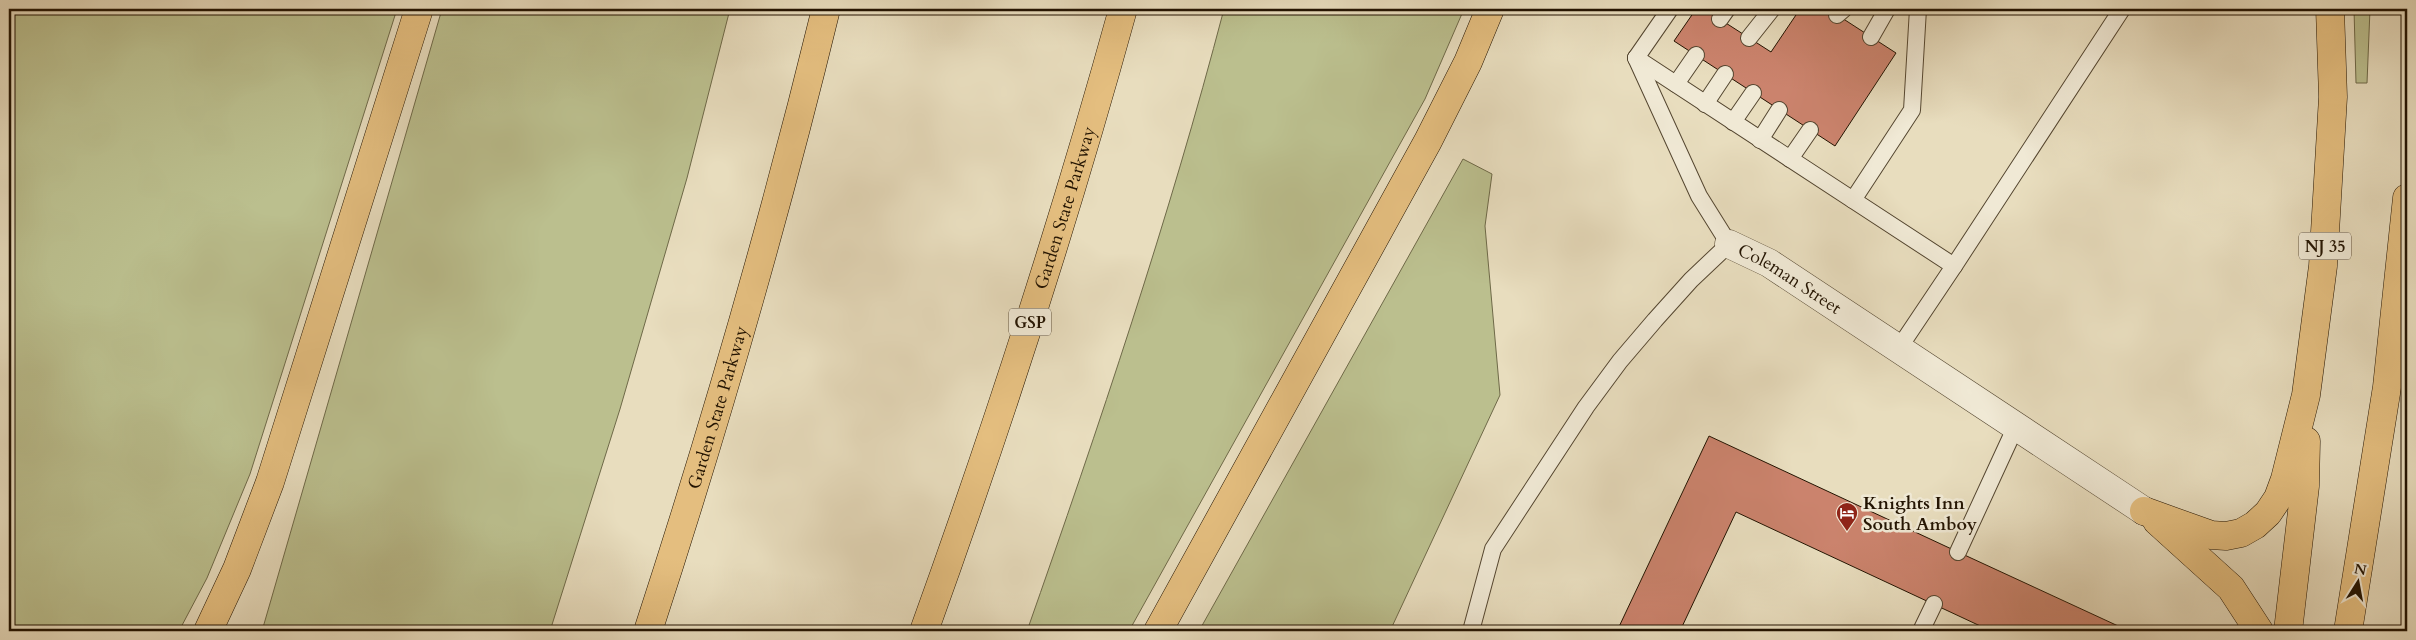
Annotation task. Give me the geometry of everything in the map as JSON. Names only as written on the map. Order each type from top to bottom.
[{"type":"highway","points":[[208,631],[237,569],[270,482],[419,9]]},
{"type":"highway","name":"Garden State Parkway","points":[[648,631],[734,352],[771,222],[826,9]]},
{"type":"highway","name":"Garden State Parkway","points":[[924,631],[963,522],[1044,277],[1090,129],[1123,9]]},
{"type":"highway","points":[[1158,631],[1432,134],[1468,62],[1490,9]]},
{"type":"highway","name":"NJ 35","points":[[2288,631],[2305,486],[2306,395],[2323,266],[2332,152],[2333,97],[2330,9]]},
{"type":"highway","points":[[2348,631],[2387,387],[2407,198]]},
{"type":"highway","points":[[2144,511],[2211,535],[2226,536],[2241,533],[2256,525],[2268,513],[2278,498],[2285,479],[2306,395]]},
{"type":"highway","points":[[2144,511],[2231,588],[2259,631]]},
{"type":"street","name":"Coleman Street","points":[[1729,244],[1769,263],[2144,511]]},
{"type":"lane","points":[[1636,58],[1670,9]]},
{"type":"lane","points":[[1749,38],[1772,9]]},
{"type":"lane","points":[[1871,37],[1888,9]]},
{"type":"lane","points":[[1853,200],[1912,110],[1918,9]]},
{"type":"lane","points":[[1899,348],[2122,9]]},
{"type":"lane","points":[[1676,84],[1696,55]]},
{"type":"lane","points":[[1636,58],[1954,266]]},
{"type":"lane","points":[[1636,58],[1699,196],[1729,244]]},
{"type":"lane","points":[[1705,104],[1725,74]]},
{"type":"lane","points":[[1733,122],[1753,93]]},
{"type":"lane","points":[[1760,140],[1779,110]]},
{"type":"lane","points":[[1790,159],[1810,130]]},
{"type":"lane","name":"Coleman Street","points":[[1471,631],[1493,549],[1586,407],[1620,361],[1655,320],[1691,280],[1729,244]]},
{"type":"lane","points":[[1958,552],[2016,426]]},
{"type":"lane","points":[[1921,631],[1934,604]]},
{"type":"green space","points":[[9,9],[397,9],[250,474],[207,578],[179,631],[9,631]]},
{"type":"green space","points":[[442,9],[730,9],[687,178],[620,409],[550,631],[262,631]]},
{"type":"green space","points":[[1224,9],[1464,9],[1425,99],[1129,631],[1027,631],[1132,322],[1203,88]]},
{"type":"green space","points":[[2354,9],[2370,9],[2367,83],[2356,83]]},
{"type":"green space","points":[[1463,159],[1492,174],[1485,226],[1500,395],[1390,631],[1199,631]]},
{"type":"building","points":[[1696,9],[1704,9],[1771,52],[1800,9],[1828,9],[1896,53],[1835,146],[1674,41]]},
{"type":"building","name":"Knights Inn South Amboy","points":[[1709,436],[2129,631],[1991,631],[1736,512],[1680,631],[1617,631]]},
{"type":"place","name":"Knights Inn South Amboy","points":[[1847,532]]}]
